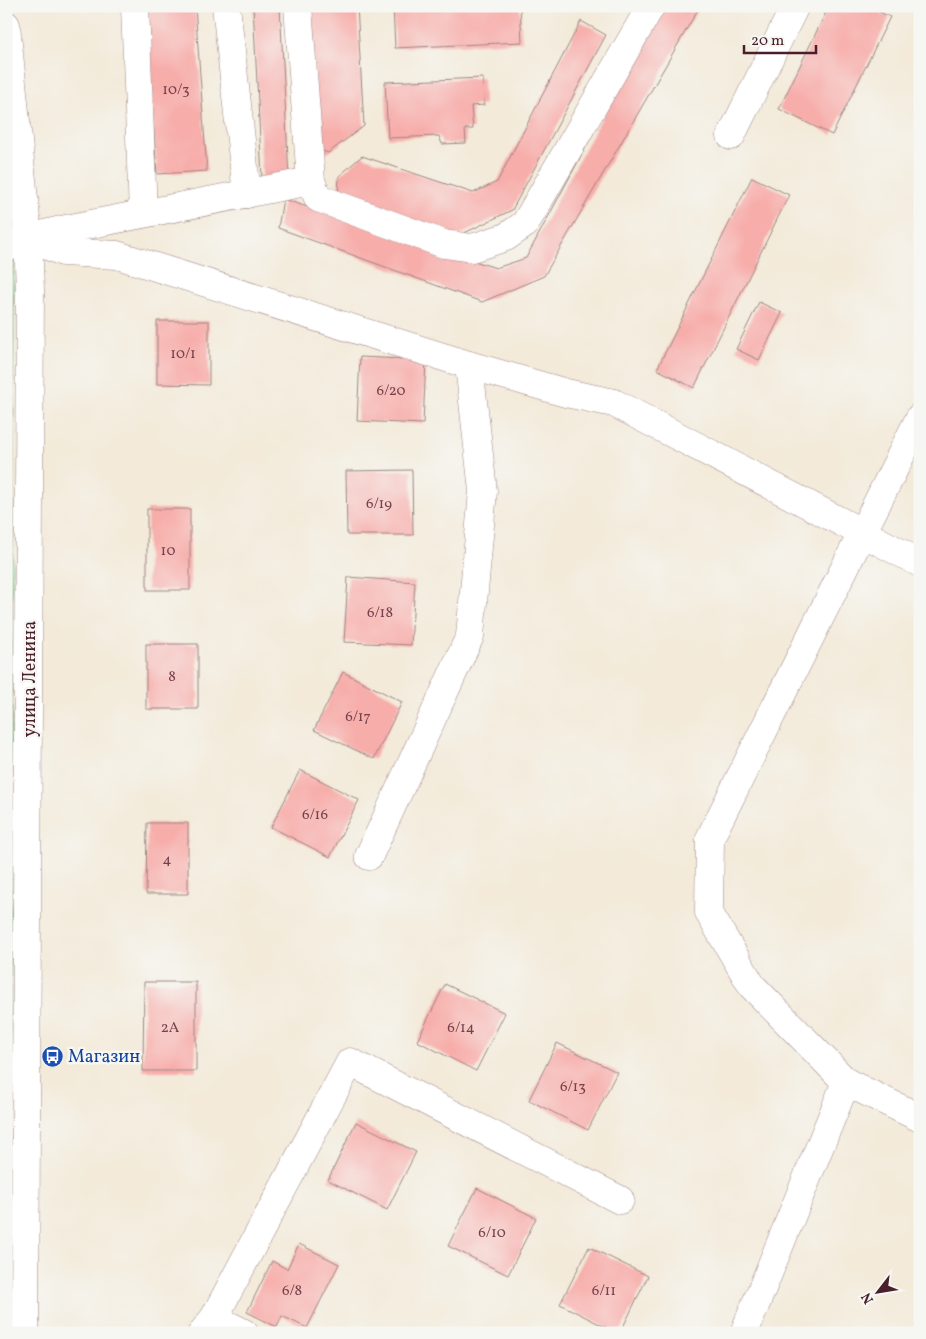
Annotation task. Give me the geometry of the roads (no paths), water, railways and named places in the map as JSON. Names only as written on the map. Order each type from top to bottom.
[{"type":"street","points":[[135,6],[143,214]]},
{"type":"street","points":[[226,6],[247,194]]},
{"type":"street","points":[[298,6],[311,181],[318,198],[444,244],[472,248],[506,237],[525,224],[652,6]]},
{"type":"street","points":[[731,136],[795,6]]},
{"type":"street","name":"улица Ленина","points":[[6,25],[17,243],[19,1317]]},
{"type":"street","points":[[17,243],[143,214],[311,181]]},
{"type":"street","points":[[17,243],[63,252],[117,255],[469,365],[566,393],[614,403],[920,563]]},
{"type":"street","points":[[369,856],[470,636],[483,491],[469,365]]},
{"type":"street","points":[[920,417],[710,838],[709,913],[752,986],[846,1082],[920,1118]]},
{"type":"street","points":[[244,1333],[208,1325],[350,1062],[620,1200]]},
{"type":"street","points":[[744,1333],[846,1082]]},
{"type":"place","name":"Магазин","points":[[52,1056]]}]
